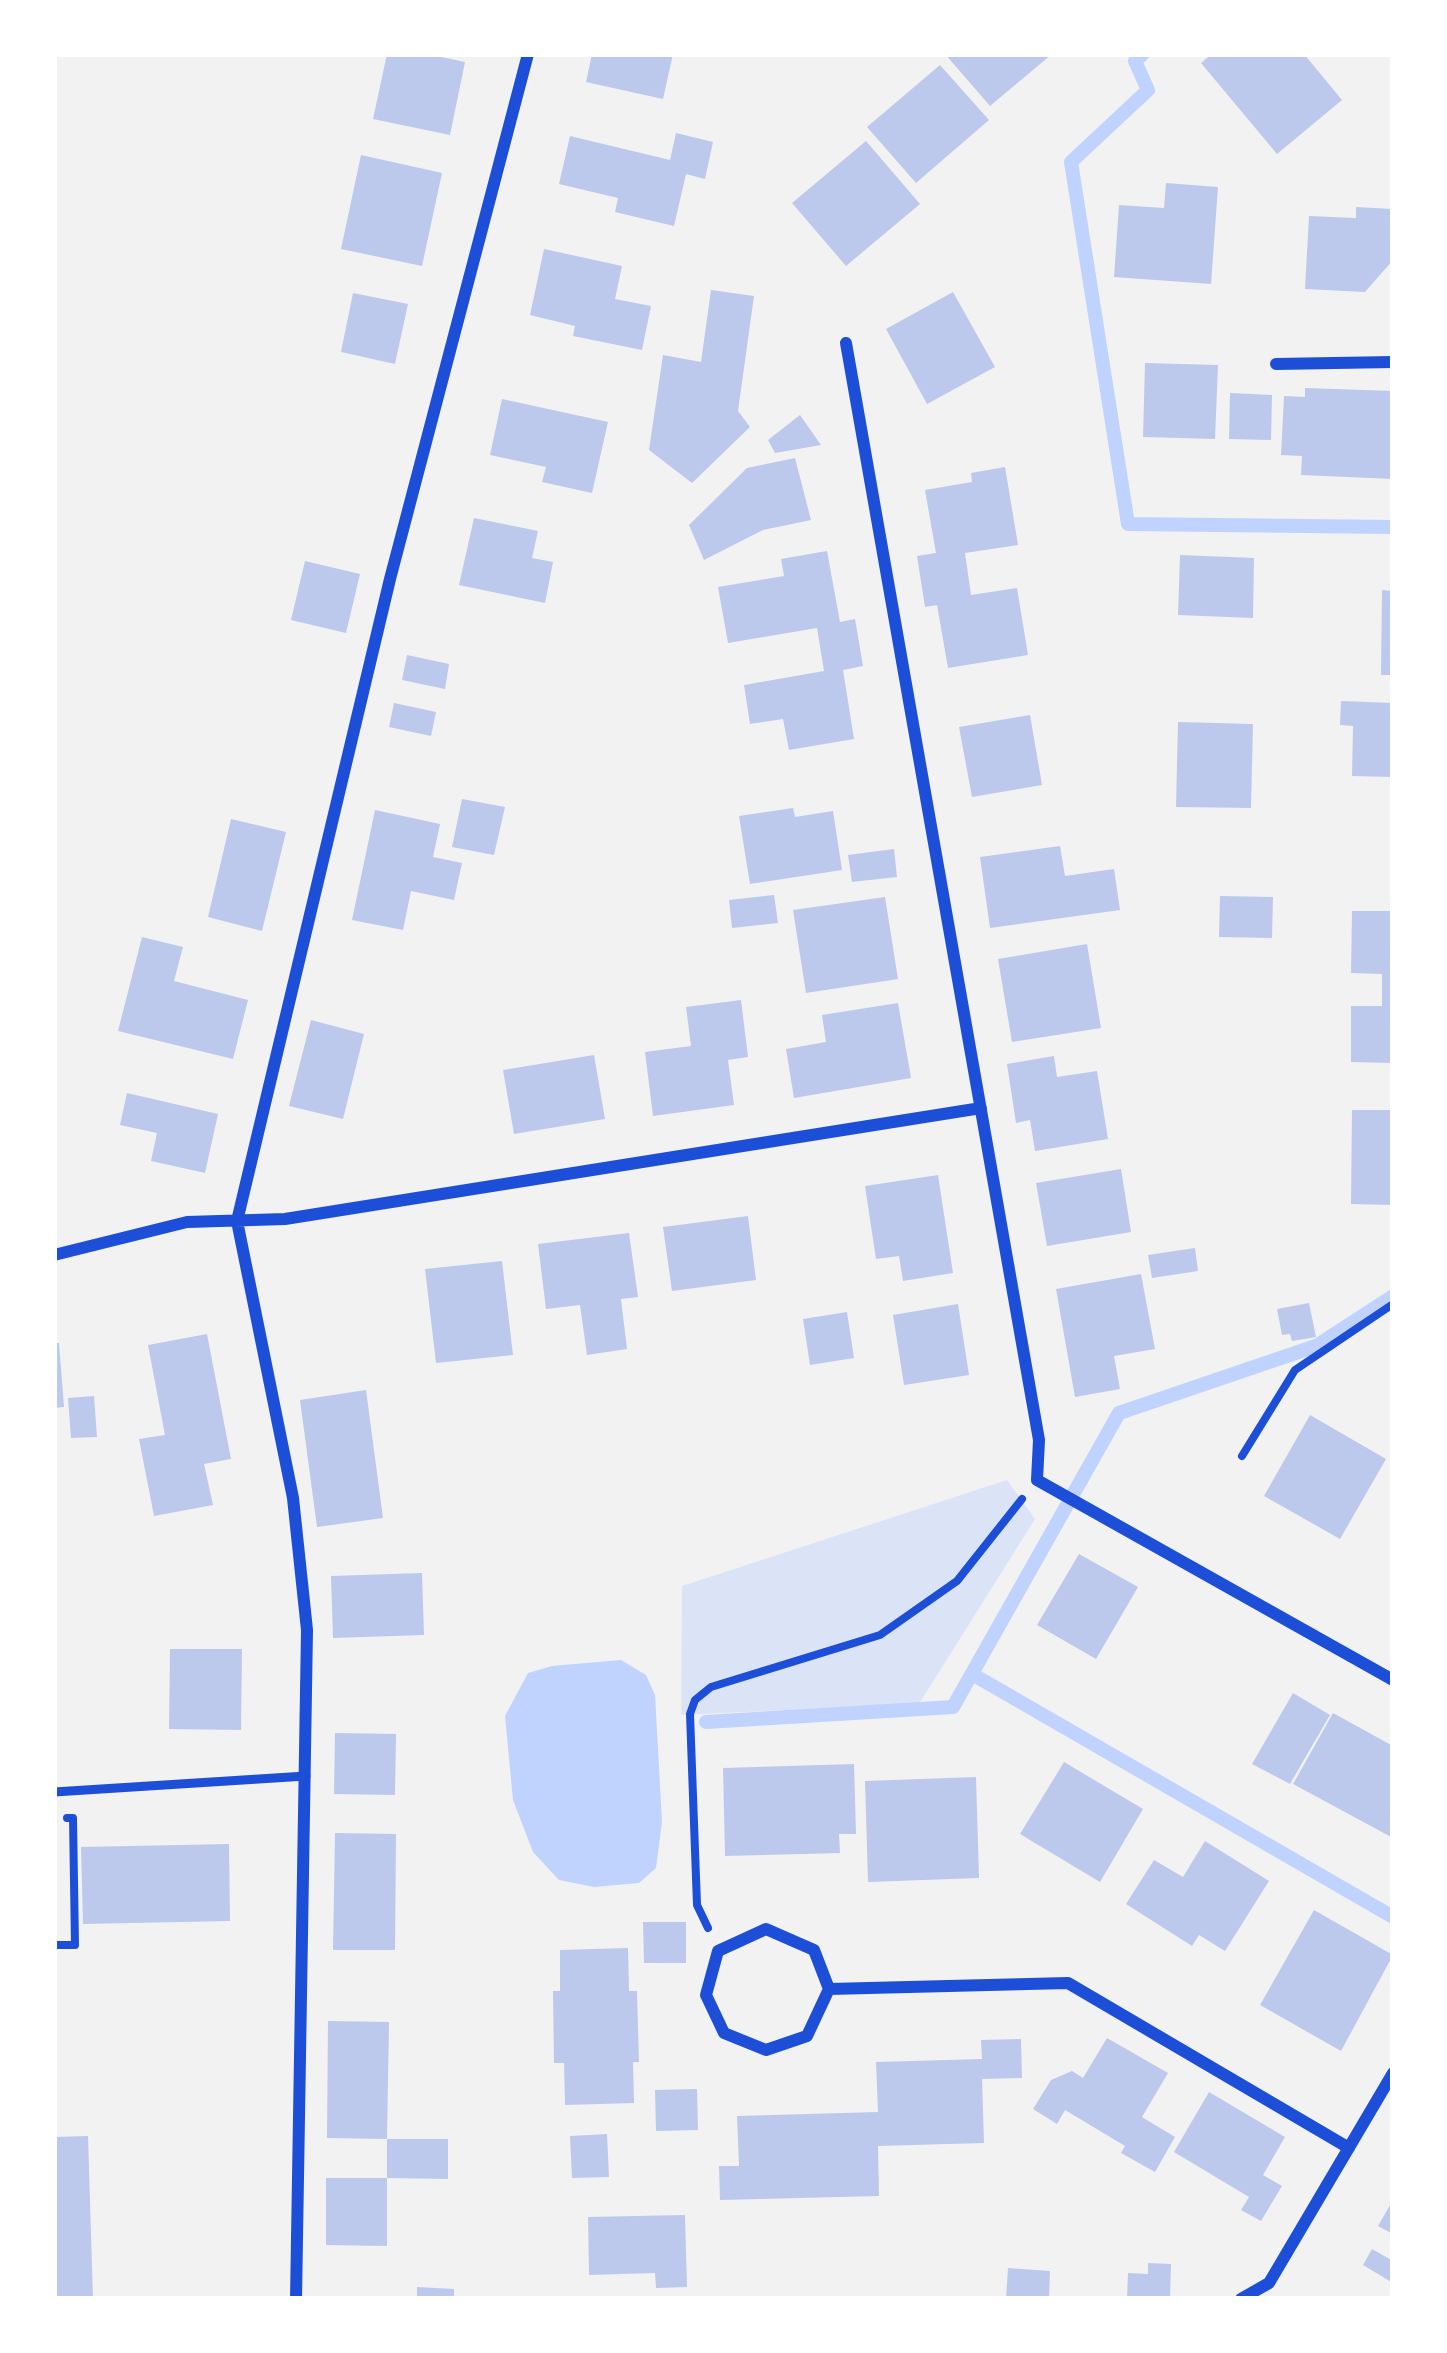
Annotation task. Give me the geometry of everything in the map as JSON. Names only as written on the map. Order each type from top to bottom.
[{"type":"street","points":[[296,2299],[307,1630],[293,1498],[237,1221],[390,579],[528,54]]},
{"type":"street","points":[[845,343],[1039,1440],[1037,1480],[1393,1680]]},
{"type":"street","points":[[1276,364],[1393,362]]},
{"type":"street","points":[[54,1255],[188,1222],[285,1219],[981,1108]]},
{"type":"street","points":[[766,1929],[814,1950],[829,1989],[807,2036],[766,2050],[724,2033],[706,1994],[718,1951],[766,1929]]},
{"type":"street","points":[[829,1989],[1068,1984],[1349,2148]]},
{"type":"street","points":[[1241,2299],[1269,2283],[1393,2073]]},
{"type":"lane","points":[[54,1792],[306,1776]]},
{"type":"path","points":[[1242,1456],[1295,1370],[1393,1304]]},
{"type":"path","points":[[718,1951],[698,1905],[690,1714],[694,1700],[711,1687],[880,1635],[957,1581],[1037,1480]]},
{"type":"path","points":[[54,1819],[73,1818],[75,1945],[54,1945]]},
{"type":"shaded area","points":[[1007,1480],[1035,1519],[919,1704],[681,1715],[682,1586]]},
{"type":"water","points":[[621,1660],[646,1675],[655,1695],[662,1822],[656,1868],[639,1883],[594,1887],[559,1880],[533,1852],[513,1800],[505,1716],[528,1673],[552,1666]]},
{"type":"building","points":[[387,54],[427,54],[465,62],[450,135],[373,119]]},
{"type":"building","points":[[592,54],[673,54],[663,99],[586,82]]},
{"type":"building","points":[[945,54],[1052,54],[990,106]]},
{"type":"building","points":[[1212,54],[1304,54],[1342,100],[1277,154],[1201,63]]},
{"type":"building","points":[[940,65],[989,120],[916,183],[867,127]]},
{"type":"building","points":[[676,133],[713,142],[705,179],[686,174],[674,226],[615,212],[618,198],[559,184],[570,136],[670,160]]},
{"type":"building","points":[[866,141],[920,204],[846,266],[792,203]]},
{"type":"building","points":[[361,155],[442,173],[422,266],[341,249]]},
{"type":"building","points":[[1166,183],[1218,187],[1211,284],[1114,277],[1119,205],[1164,208]]},
{"type":"building","points":[[1356,207],[1393,209],[1393,260],[1365,292],[1305,289],[1309,216],[1356,218]]},
{"type":"building","points":[[544,249],[622,266],[615,299],[651,306],[642,350],[573,336],[575,326],[530,315]]},
{"type":"building","points":[[711,290],[754,296],[738,411],[750,427],[692,483],[649,450],[663,355],[701,362]]},
{"type":"building","points":[[953,292],[995,367],[927,404],[886,329]]},
{"type":"building","points":[[353,293],[408,304],[395,364],[341,352]]},
{"type":"building","points":[[1145,363],[1218,365],[1215,439],[1143,437]]},
{"type":"building","points":[[1305,388],[1393,391],[1393,479],[1301,475],[1302,456],[1281,455],[1284,396],[1305,397]]},
{"type":"building","points":[[1230,393],[1272,395],[1271,440],[1229,439]]},
{"type":"building","points":[[502,399],[608,422],[592,493],[542,482],[546,467],[490,455]]},
{"type":"building","points":[[800,415],[821,445],[775,453],[768,440]]},
{"type":"building","points":[[795,458],[811,520],[763,530],[704,560],[689,525],[747,468]]},
{"type":"building","points":[[1005,467],[1018,545],[965,553],[971,595],[1017,588],[1028,655],[948,668],[937,605],[925,607],[917,556],[936,553],[925,490],[972,482],[971,473]]},
{"type":"building","points":[[474,518],[538,531],[532,558],[553,562],[545,603],[459,585]]},
{"type":"building","points":[[827,551],[840,622],[855,619],[863,666],[843,670],[854,739],[789,750],[783,719],[750,724],[744,685],[824,671],[817,628],[728,643],[718,587],[784,576],[781,559]]},
{"type":"building","points":[[1180,555],[1254,558],[1253,618],[1178,615]]},
{"type":"building","points":[[305,561],[360,574],[346,633],[291,620]]},
{"type":"building","points":[[1382,590],[1393,591],[1393,675],[1381,675]]},
{"type":"building","points":[[407,655],[449,664],[445,689],[402,680]]},
{"type":"building","points":[[1341,701],[1393,703],[1393,777],[1352,776],[1353,726],[1340,725]]},
{"type":"building","points":[[394,703],[436,712],[431,736],[389,727]]},
{"type":"building","points":[[1030,715],[1042,785],[972,797],[959,727]]},
{"type":"building","points":[[1178,722],[1253,724],[1251,808],[1176,807]]},
{"type":"building","points":[[462,799],[505,807],[494,855],[452,847]]},
{"type":"building","points":[[793,808],[795,817],[833,811],[842,870],[750,884],[739,816]]},
{"type":"building","points":[[375,810],[440,824],[433,857],[462,863],[454,900],[411,891],[403,930],[352,920]]},
{"type":"building","points":[[231,819],[286,832],[262,931],[208,917]]},
{"type":"building","points":[[1060,846],[1065,876],[1114,869],[1120,910],[990,928],[980,857]]},
{"type":"building","points":[[894,849],[897,877],[852,882],[848,855]]},
{"type":"building","points":[[774,895],[778,923],[732,928],[729,900]]},
{"type":"building","points":[[1220,896],[1273,897],[1272,938],[1219,937]]},
{"type":"building","points":[[885,897],[898,979],[806,993],[793,910]]},
{"type":"building","points":[[1352,911],[1393,911],[1393,1063],[1351,1062],[1351,1006],[1382,1006],[1382,974],[1351,973]]},
{"type":"building","points":[[142,937],[183,947],[174,981],[248,1000],[233,1059],[118,1031]]},
{"type":"building","points":[[1087,944],[1101,1028],[1012,1042],[998,959]]},
{"type":"building","points":[[741,1000],[748,1057],[728,1060],[734,1105],[653,1116],[645,1052],[691,1046],[686,1007]]},
{"type":"building","points":[[898,1003],[911,1078],[794,1098],[786,1049],[826,1042],[822,1015]]},
{"type":"building","points":[[311,1020],[364,1034],[343,1119],[289,1106]]},
{"type":"building","points":[[594,1055],[605,1119],[514,1134],[503,1070]]},
{"type":"building","points":[[1054,1056],[1057,1077],[1097,1071],[1108,1139],[1035,1151],[1030,1120],[1016,1123],[1007,1064]]},
{"type":"building","points":[[127,1093],[218,1114],[205,1173],[151,1161],[157,1133],[120,1125]]},
{"type":"building","points":[[1352,1110],[1393,1110],[1393,1205],[1351,1204]]},
{"type":"building","points":[[1121,1169],[1131,1232],[1047,1246],[1036,1183]]},
{"type":"building","points":[[938,1175],[953,1273],[903,1281],[899,1256],[876,1259],[865,1186]]},
{"type":"building","points":[[748,1216],[756,1280],[672,1291],[663,1227]]},
{"type":"building","points":[[629,1233],[638,1297],[621,1299],[627,1349],[587,1355],[580,1305],[546,1309],[538,1244]]},
{"type":"building","points":[[1195,1248],[1198,1271],[1152,1278],[1148,1255]]},
{"type":"building","points":[[502,1261],[513,1355],[436,1363],[425,1269]]},
{"type":"building","points":[[1141,1274],[1155,1349],[1114,1356],[1120,1389],[1075,1397],[1056,1289]]},
{"type":"building","points":[[1309,1303],[1316,1337],[1292,1341],[1290,1334],[1282,1335],[1277,1309]]},
{"type":"building","points":[[958,1304],[969,1375],[904,1385],[893,1315]]},
{"type":"building","points":[[847,1312],[854,1358],[810,1365],[803,1319]]},
{"type":"building","points":[[207,1334],[231,1459],[204,1464],[213,1505],[154,1516],[139,1439],[165,1435],[148,1345]]},
{"type":"building","points":[[54,1343],[59,1343],[64,1407],[54,1408]]},
{"type":"building","points":[[366,1390],[383,1518],[317,1527],[300,1400]]},
{"type":"building","points":[[94,1396],[97,1437],[71,1438],[68,1398]]},
{"type":"building","points":[[1310,1415],[1386,1459],[1340,1539],[1264,1496]]},
{"type":"building","points":[[1079,1554],[1138,1587],[1096,1659],[1037,1625]]},
{"type":"building","points":[[422,1573],[424,1635],[333,1638],[331,1576]]},
{"type":"building","points":[[170,1649],[242,1649],[241,1730],[169,1729]]},
{"type":"building","points":[[1293,1693],[1330,1715],[1290,1784],[1252,1764]]},
{"type":"building","points":[[1333,1713],[1393,1746],[1393,1838],[1293,1784]]},
{"type":"building","points":[[335,1733],[396,1734],[395,1795],[334,1794]]},
{"type":"building","points":[[1064,1762],[1143,1809],[1100,1882],[1020,1834]]},
{"type":"building","points":[[854,1764],[856,1834],[839,1834],[840,1853],[725,1856],[723,1768]]},
{"type":"building","points":[[976,1777],[979,1878],[868,1882],[865,1781]]},
{"type":"building","points":[[335,1833],[396,1834],[395,1950],[333,1950]]},
{"type":"building","points":[[1205,1841],[1269,1881],[1225,1951],[1199,1935],[1192,1946],[1126,1904],[1154,1860],[1183,1877]]},
{"type":"building","points":[[229,1844],[230,1921],[83,1924],[81,1847]]},
{"type":"building","points":[[1314,1910],[1393,1955],[1341,2051],[1260,2005]]},
{"type":"building","points":[[643,1922],[686,1922],[686,1963],[644,1963]]},
{"type":"building","points":[[628,1948],[629,1991],[637,1991],[639,2062],[633,2062],[634,2103],[565,2105],[564,2063],[554,2063],[553,1991],[560,1991],[560,1950]]},
{"type":"building","points":[[328,2021],[389,2022],[387,2139],[327,2138]]},
{"type":"building","points":[[1107,2038],[1168,2073],[1142,2117],[1175,2137],[1155,2172],[1121,2153],[1125,2146],[1065,2110],[1057,2124],[1033,2109],[1051,2080],[1072,2071],[1083,2078]]},
{"type":"building","points":[[1021,2039],[1022,2078],[982,2079],[984,2143],[878,2146],[879,2196],[720,2200],[719,2166],[739,2166],[737,2116],[878,2112],[876,2062],[982,2059],[981,2040]]},
{"type":"building","points":[[697,2089],[698,2130],[656,2131],[655,2090]]},
{"type":"building","points":[[1209,2092],[1285,2137],[1263,2175],[1282,2186],[1261,2221],[1241,2210],[1249,2197],[1174,2152]]},
{"type":"building","points":[[607,2134],[609,2177],[572,2178],[570,2136]]},
{"type":"building","points":[[88,2136],[93,2299],[54,2299],[54,2137]]},
{"type":"building","points":[[387,2139],[448,2139],[448,2179],[387,2178]]},
{"type":"building","points":[[326,2178],[387,2178],[387,2246],[326,2245]]},
{"type":"building","points":[[1393,2200],[1393,2234],[1378,2226]]},
{"type":"building","points":[[685,2215],[687,2287],[656,2288],[655,2273],[589,2275],[588,2217]]},
{"type":"building","points":[[1372,2249],[1393,2261],[1393,2283],[1363,2265]]},
{"type":"building","points":[[1148,2263],[1171,2264],[1170,2299],[1127,2299],[1128,2273],[1148,2274]]},
{"type":"building","points":[[1008,2268],[1050,2271],[1049,2299],[1006,2299]]},
{"type":"building","points":[[417,2287],[454,2289],[454,2299],[417,2299]]},
{"type":"waterway","points":[[1143,54],[1135,61],[1148,90],[1071,162],[1128,524],[1393,527]]},
{"type":"waterway","points":[[706,1722],[953,1707],[1119,1413],[1316,1346],[1393,1296]]},
{"type":"waterway","points":[[972,1674],[1393,1917]]}]
